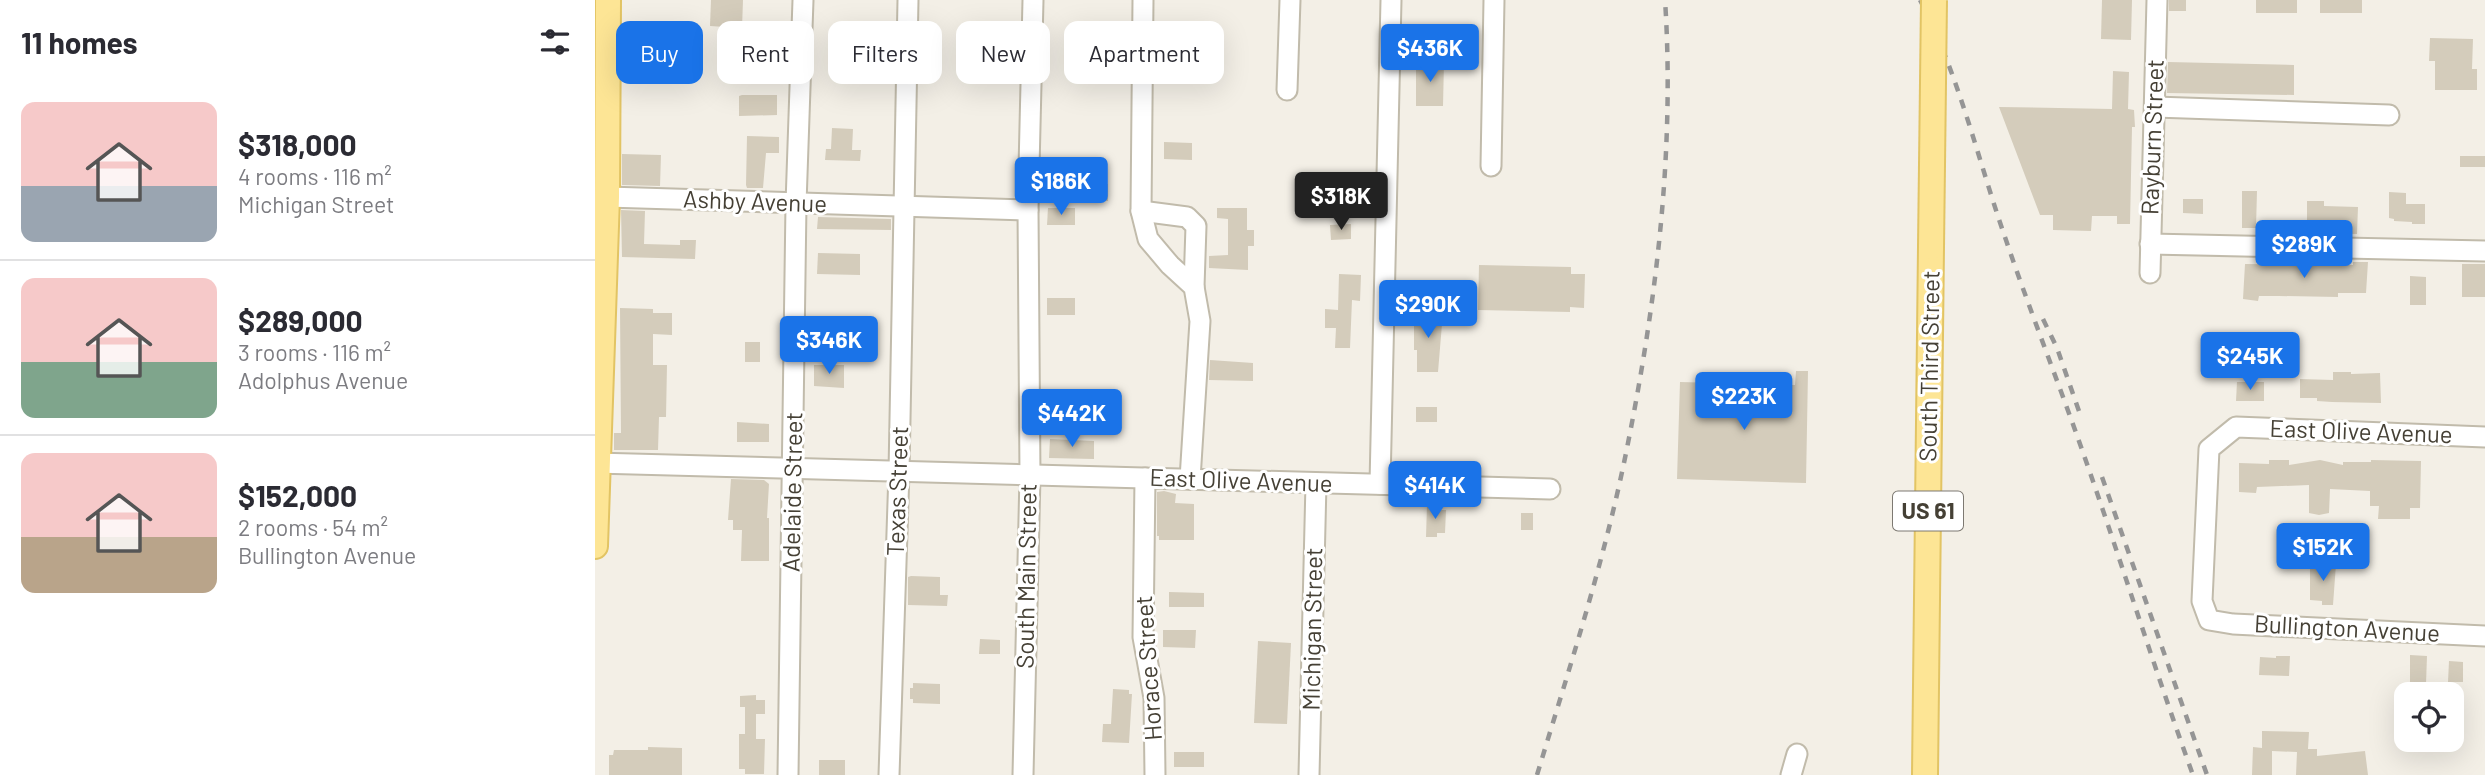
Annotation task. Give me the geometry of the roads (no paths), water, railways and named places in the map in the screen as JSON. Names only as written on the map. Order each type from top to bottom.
[{"type":"main road","points":[[595,547],[607,197],[608,0]]},
{"type":"main road","name":"South Third Street","points":[[1925,775],[1934,0]]},
{"type":"street","name":"Adelaide Street","points":[[788,775],[796,204],[803,0]]},
{"type":"street","name":"Texas Street","points":[[889,775],[899,472],[908,0]]},
{"type":"street","name":"South Main Street","points":[[1023,775],[1030,476],[1028,210],[1033,0]]},
{"type":"street","points":[[1143,0],[1140,211],[1148,239],[1170,265],[1195,287]]},
{"type":"street","points":[[1287,90],[1290,0]]},
{"type":"street","points":[[1380,484],[1391,0]]},
{"type":"street","points":[[1490,166],[1494,0]]},
{"type":"street","name":"Rayburn Street","points":[[2150,273],[2157,0]]},
{"type":"street","points":[[2155,107],[2389,115]]},
{"type":"street","name":"Ashby Avenue","points":[[607,197],[1028,210]]},
{"type":"street","points":[[1140,211],[1187,217],[1196,226],[1195,287],[1200,320],[1190,479]]},
{"type":"street","points":[[2150,244],[2485,251]]},
{"type":"street","name":"East Olive Avenue","points":[[2209,620],[2202,601],[2209,449],[2236,427],[2485,437]]},
{"type":"street","name":"East Olive Avenue","points":[[596,463],[1550,489]]},
{"type":"street","name":"Horace Street","points":[[1145,478],[1143,637],[1154,698],[1155,775]]},
{"type":"street","name":"Michigan Street","points":[[1309,775],[1316,483]]},
{"type":"street","name":"Bullington Avenue","points":[[2209,620],[2233,624],[2485,636]]},
{"type":"street","points":[[1791,775],[1797,754]]},
{"type":"railway","points":[[1537,775],[1607,534],[1637,397],[1661,228],[1667,114],[1665,0]]},
{"type":"railway","points":[[1920,0],[1957,88],[2006,240],[2080,444],[2193,775]]},
{"type":"railway","points":[[2043,319],[2057,348],[2081,417]]},
{"type":"railway","points":[[2102,477],[2207,775]]}]
